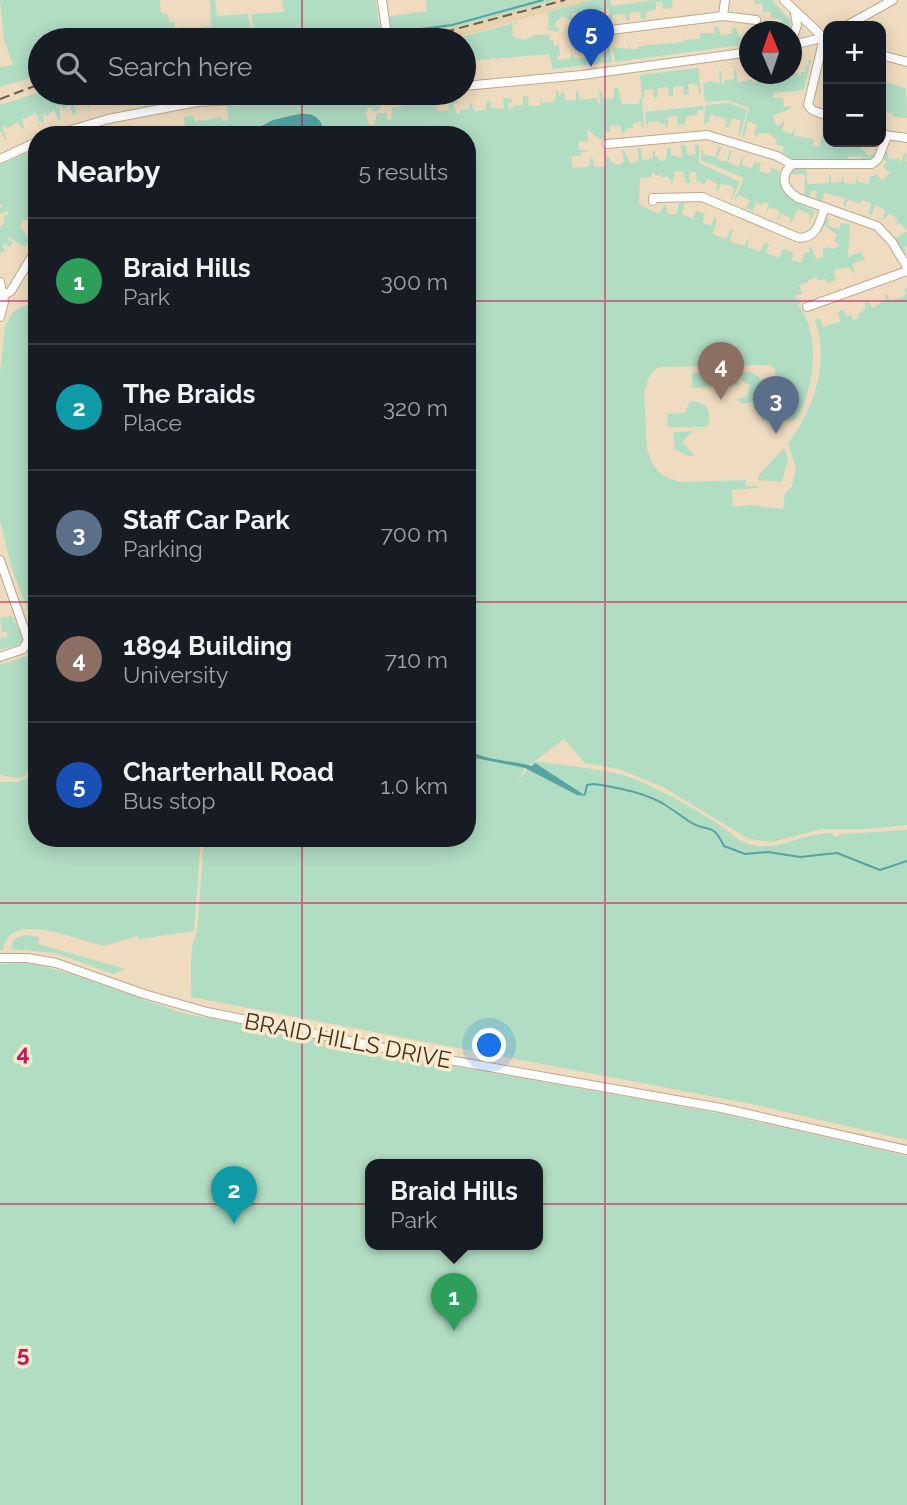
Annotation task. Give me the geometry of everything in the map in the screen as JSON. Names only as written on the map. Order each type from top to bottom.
[{"type":"street","points":[[382,0],[386,28]]},
{"type":"street","points":[[723,16],[725,0]]},
{"type":"street","points":[[784,0],[823,35]]},
{"type":"street","points":[[856,21],[892,0]]},
{"type":"street","points":[[794,10],[796,21]]},
{"type":"street","points":[[863,21],[867,15]]},
{"type":"street","points":[[579,34],[723,16],[757,20]]},
{"type":"street","points":[[802,42],[823,39]]},
{"type":"street","points":[[823,53],[809,107],[823,114]]},
{"type":"street","points":[[476,85],[582,75],[739,54]]},
{"type":"street","points":[[886,56],[907,62]]},
{"type":"street","points":[[84,126],[181,105]]},
{"type":"street","points":[[607,144],[707,135],[777,156],[791,164],[869,165],[878,159],[881,147]]},
{"type":"street","points":[[886,135],[907,138]]},
{"type":"street","points":[[0,159],[28,146]]},
{"type":"street","points":[[791,164],[784,177],[786,188],[798,198],[880,228],[892,242],[907,269],[807,307]]},
{"type":"street","points":[[653,201],[653,198],[702,197],[799,238],[808,237],[815,232],[825,207]]},
{"type":"street","points":[[2,297],[11,291],[28,263]]},
{"type":"street","points":[[0,282],[0,317]]},
{"type":"street","points":[[0,560],[28,635],[28,642],[23,649],[0,657]]},
{"type":"street","name":"BRAID HILLS DRIVE","points":[[0,958],[27,958],[55,963],[144,994],[207,1012],[404,1052],[734,1110],[907,1150]]},
{"type":"shaded area","points":[[547,0],[590,0],[476,33],[476,28],[427,28]]},
{"type":"green space","points":[[0,0],[160,0],[161,13],[168,14],[169,22],[175,22],[175,28],[28,28],[28,79],[0,87],[0,67],[13,65],[4,40]]},
{"type":"green space","points":[[210,0],[215,0],[217,16],[248,14],[250,28],[199,28],[211,26]]},
{"type":"green space","points":[[282,0],[376,0],[380,28],[253,28],[251,14],[284,12]]},
{"type":"green space","points":[[426,0],[555,0],[447,28],[388,28],[386,17],[427,11]]},
{"type":"green space","points":[[590,0],[610,0],[612,6],[672,0],[673,8],[663,9],[662,2],[656,2],[656,10],[646,11],[647,18],[641,19],[640,12],[629,13],[630,20],[626,20],[626,14],[612,15],[612,22],[609,9],[589,11],[589,20],[586,20],[585,12],[572,13],[572,21],[562,16],[554,24],[560,30],[558,32],[545,29],[549,27],[548,12]]},
{"type":"green space","points":[[754,0],[772,0],[790,21],[772,18],[771,11],[763,12],[762,3],[755,4]]},
{"type":"green space","points":[[518,22],[512,25],[513,37],[525,40],[535,35],[549,35],[554,46],[559,45],[560,56],[557,56],[557,60],[570,58],[572,53],[575,59],[590,57],[589,49],[592,49],[593,53],[607,52],[606,44],[609,43],[612,62],[553,69],[549,54],[495,59],[492,56],[492,59],[477,60],[476,33]]},
{"type":"green space","points":[[718,26],[721,35],[732,34],[732,28],[736,27],[739,45],[615,62],[612,47],[629,49],[628,40],[630,49],[638,49],[638,46],[684,42],[684,35],[685,40],[700,39],[700,33],[715,33],[714,27]]},
{"type":"green space","points":[[808,60],[811,60],[804,90],[773,93],[773,98],[783,98],[784,107],[791,106],[791,109],[773,115],[776,125],[785,121],[782,130],[791,134],[796,127],[794,136],[814,139],[813,145],[819,147],[823,134],[823,147],[860,147],[869,156],[872,153],[875,156],[872,160],[862,162],[862,157],[848,157],[848,162],[795,160],[782,154],[784,147],[775,144],[777,140],[769,133],[759,133],[756,137],[754,134],[757,125],[748,121],[744,137],[742,136],[749,108],[728,100],[705,102],[703,83],[720,83],[719,71],[722,84],[725,80],[734,79],[736,70],[739,84],[802,84],[802,72],[806,72],[805,66],[809,65]]},
{"type":"green space","points":[[698,68],[701,94],[698,85],[694,83],[688,84],[689,95],[684,95],[683,86],[673,87],[673,96],[669,96],[668,87],[658,88],[657,98],[654,98],[653,89],[644,90],[644,127],[641,122],[633,123],[633,128],[625,129],[625,133],[622,133],[620,125],[610,126],[610,132],[604,133],[605,139],[600,140],[587,129],[588,141],[578,142],[579,150],[593,151],[581,152],[581,155],[571,157],[573,168],[588,167],[591,158],[594,167],[606,166],[606,157],[610,157],[610,162],[614,162],[614,165],[621,164],[624,161],[622,150],[630,163],[637,162],[637,147],[641,149],[642,160],[653,159],[655,151],[655,157],[659,157],[659,161],[666,160],[667,148],[671,148],[671,155],[682,158],[681,145],[685,145],[688,155],[696,154],[694,145],[699,145],[699,163],[740,182],[730,203],[734,190],[732,186],[721,184],[718,191],[718,184],[707,179],[704,185],[699,181],[697,183],[696,172],[689,172],[690,183],[686,183],[683,171],[675,171],[672,184],[669,177],[661,177],[660,174],[656,176],[652,173],[651,177],[640,178],[639,204],[659,214],[665,204],[668,214],[677,214],[679,203],[683,203],[682,214],[693,219],[696,211],[705,214],[702,222],[711,226],[714,218],[717,220],[713,234],[726,239],[731,229],[730,241],[744,246],[750,236],[747,247],[760,252],[765,242],[769,244],[766,253],[779,258],[783,249],[793,252],[792,261],[802,262],[804,253],[810,253],[808,248],[811,247],[816,259],[823,257],[823,249],[834,249],[839,244],[834,241],[837,234],[823,225],[826,219],[829,219],[828,226],[839,229],[841,223],[850,225],[848,257],[861,252],[865,259],[852,264],[855,274],[848,267],[834,270],[836,280],[827,283],[825,279],[818,281],[816,277],[808,280],[799,285],[802,294],[794,296],[802,302],[798,305],[810,330],[813,345],[808,391],[797,418],[791,421],[762,421],[761,408],[772,408],[777,402],[775,370],[770,365],[661,367],[654,370],[649,377],[644,393],[647,449],[653,465],[662,475],[679,482],[746,480],[746,486],[758,486],[732,490],[733,507],[750,505],[783,509],[785,494],[792,486],[796,468],[788,443],[812,400],[820,368],[821,352],[815,320],[820,318],[823,327],[840,322],[838,312],[843,309],[846,316],[851,315],[853,320],[859,318],[858,314],[865,309],[865,301],[868,300],[872,308],[886,300],[887,293],[890,301],[903,297],[906,293],[904,289],[907,288],[907,825],[822,829],[772,842],[749,839],[663,787],[619,769],[585,763],[564,739],[535,761],[605,771],[633,778],[684,804],[740,840],[753,845],[773,846],[822,833],[832,833],[835,837],[842,834],[907,830],[907,1140],[751,1104],[191,997],[191,955],[197,932],[203,847],[476,847],[476,758],[525,768],[518,780],[528,769],[573,793],[585,796],[535,763],[532,766],[532,763],[529,765],[497,760],[476,754],[476,126],[290,126],[266,123],[260,126],[185,126],[184,117],[194,116],[195,122],[198,122],[198,119],[203,121],[221,117],[222,121],[228,120],[227,106],[380,105],[378,111],[368,108],[366,114],[369,125],[374,125],[377,113],[387,113],[387,119],[391,120],[392,108],[407,105],[435,105],[437,111],[449,110],[448,105],[453,105],[457,114],[460,110],[469,109],[469,105],[474,111],[486,110],[486,102],[491,101],[491,108],[504,109],[503,99],[511,98],[512,103],[508,103],[508,108],[513,109],[513,106],[523,105],[523,96],[528,96],[529,106],[541,106],[540,95],[542,103],[553,102],[556,99],[556,91],[559,96],[564,92],[565,101],[576,100],[577,90],[580,100],[597,98],[597,103],[600,103],[599,91],[602,91],[603,99],[614,98],[614,88],[618,88],[622,104],[639,104],[642,98],[640,75]]},
{"type":"green space","points":[[886,82],[906,88],[907,118],[893,117],[893,114],[886,112]]},
{"type":"green space","points":[[28,96],[28,105],[70,105],[63,110],[62,106],[59,106],[61,119],[58,120],[54,109],[47,116],[43,112],[44,125],[42,121],[39,122],[35,112],[26,119],[22,118],[25,131],[17,122],[7,129],[6,126],[2,128],[5,140],[0,130],[0,105]]},
{"type":"green space","points":[[729,103],[747,110],[740,136],[741,121],[732,118],[728,128],[725,126],[727,119],[718,116],[715,125],[717,116],[711,114],[704,126],[705,105]]},
{"type":"green space","points":[[70,105],[81,105],[75,106],[76,114],[73,115]]},
{"type":"green space","points":[[703,106],[704,118],[703,110],[697,110],[697,115],[687,116],[684,126],[678,126],[677,116],[668,117],[668,127],[659,121],[648,122],[647,130],[645,112]]},
{"type":"green space","points":[[719,146],[722,147],[717,157],[719,161],[727,161],[730,150],[732,151],[728,162],[738,167],[743,155],[742,165],[752,168],[756,159],[756,162],[761,164],[759,171],[769,174],[772,168],[779,171],[781,186],[789,197],[815,211],[808,227],[811,215],[798,209],[789,226],[791,218],[782,214],[777,220],[780,213],[777,209],[769,208],[764,216],[769,204],[756,202],[753,211],[746,208],[750,200],[739,195],[733,203],[744,178],[701,160],[701,151],[715,157]]},
{"type":"green space","points":[[885,151],[889,159],[900,158],[899,161],[902,161],[904,153],[907,154],[907,231],[900,223],[895,224],[898,220],[890,213],[883,220],[885,210],[875,205],[872,215],[869,214],[871,203],[862,200],[860,204],[848,199],[846,206],[843,205],[845,198],[824,193],[822,202],[817,201],[816,191],[811,191],[809,199],[804,197],[805,174],[790,174],[789,185],[787,181],[788,173],[795,168],[806,168],[807,182],[810,184],[829,183],[829,175],[831,183],[841,182],[843,175],[844,183],[855,184],[857,176],[858,182],[869,184],[870,176],[875,173],[882,180],[890,173],[883,166],[887,162],[883,158]]},
{"type":"green space","points":[[28,152],[28,219],[23,221],[20,227],[28,237],[28,243],[25,247],[8,237],[7,239],[13,242],[10,247],[5,243],[2,248],[7,251],[0,255],[0,227],[5,222],[3,216],[9,214],[7,211],[0,214],[0,208],[3,207],[0,204],[0,165]]},
{"type":"green space","points":[[907,231],[907,246],[904,247],[906,253],[903,254],[894,239]]},
{"type":"green space","points":[[28,304],[28,611],[11,566],[0,520],[0,374],[5,326],[13,312]]},
{"type":"green space","points":[[731,372],[740,383],[738,385],[692,388],[692,373]]},
{"type":"green space","points":[[735,372],[751,372],[771,386],[756,402],[742,404],[736,399],[747,397],[750,385],[743,382]]},
{"type":"green space","points":[[690,401],[706,407],[708,425],[668,427],[667,414],[685,413]]},
{"type":"green space","points":[[693,431],[682,442],[695,456],[688,456],[675,449],[673,432]]},
{"type":"green space","points":[[784,448],[788,459],[782,482],[758,480],[758,476]]},
{"type":"green space","points":[[11,616],[21,632],[22,641],[18,645],[0,650],[0,638],[7,637],[7,632],[2,632],[0,618]]},
{"type":"green space","points":[[28,656],[28,773],[21,778],[0,775],[0,665]]},
{"type":"green space","points":[[28,778],[28,847],[200,847],[194,931],[139,939],[137,936],[104,945],[30,929],[17,931],[8,938],[3,950],[0,950],[0,782],[16,782]]},
{"type":"green space","points":[[24,935],[39,937],[38,944],[125,969],[114,974],[55,953],[11,949],[13,940]]},
{"type":"green space","points":[[0,964],[39,965],[182,1013],[308,1037],[384,1058],[391,1055],[722,1114],[907,1156],[907,1505],[0,1505]]},
{"type":"water","points":[[310,114],[322,125],[261,126],[273,120]]},
{"type":"water","points":[[476,754],[532,766],[535,763],[586,796],[577,795],[525,768],[476,758]]},
{"type":"waterway","points":[[429,28],[452,25],[543,0]]},
{"type":"waterway","points":[[585,794],[587,785],[593,784],[646,796],[662,803],[690,822],[713,830],[724,846],[745,854],[768,852],[800,857],[837,853],[880,870],[907,861]]},
{"type":"railway","points":[[460,28],[565,0]]},
{"type":"railway","points":[[0,99],[28,88]]},
{"type":"place","name":"Charterhall Road","points":[[591,67]]},
{"type":"place","name":"1894 Building","points":[[721,400]]},
{"type":"place","name":"Staff Car Park","points":[[776,434]]},
{"type":"place","name":"The Braids","points":[[234,1224]]},
{"type":"place","name":"Braid Hills","points":[[454,1331]]}]
